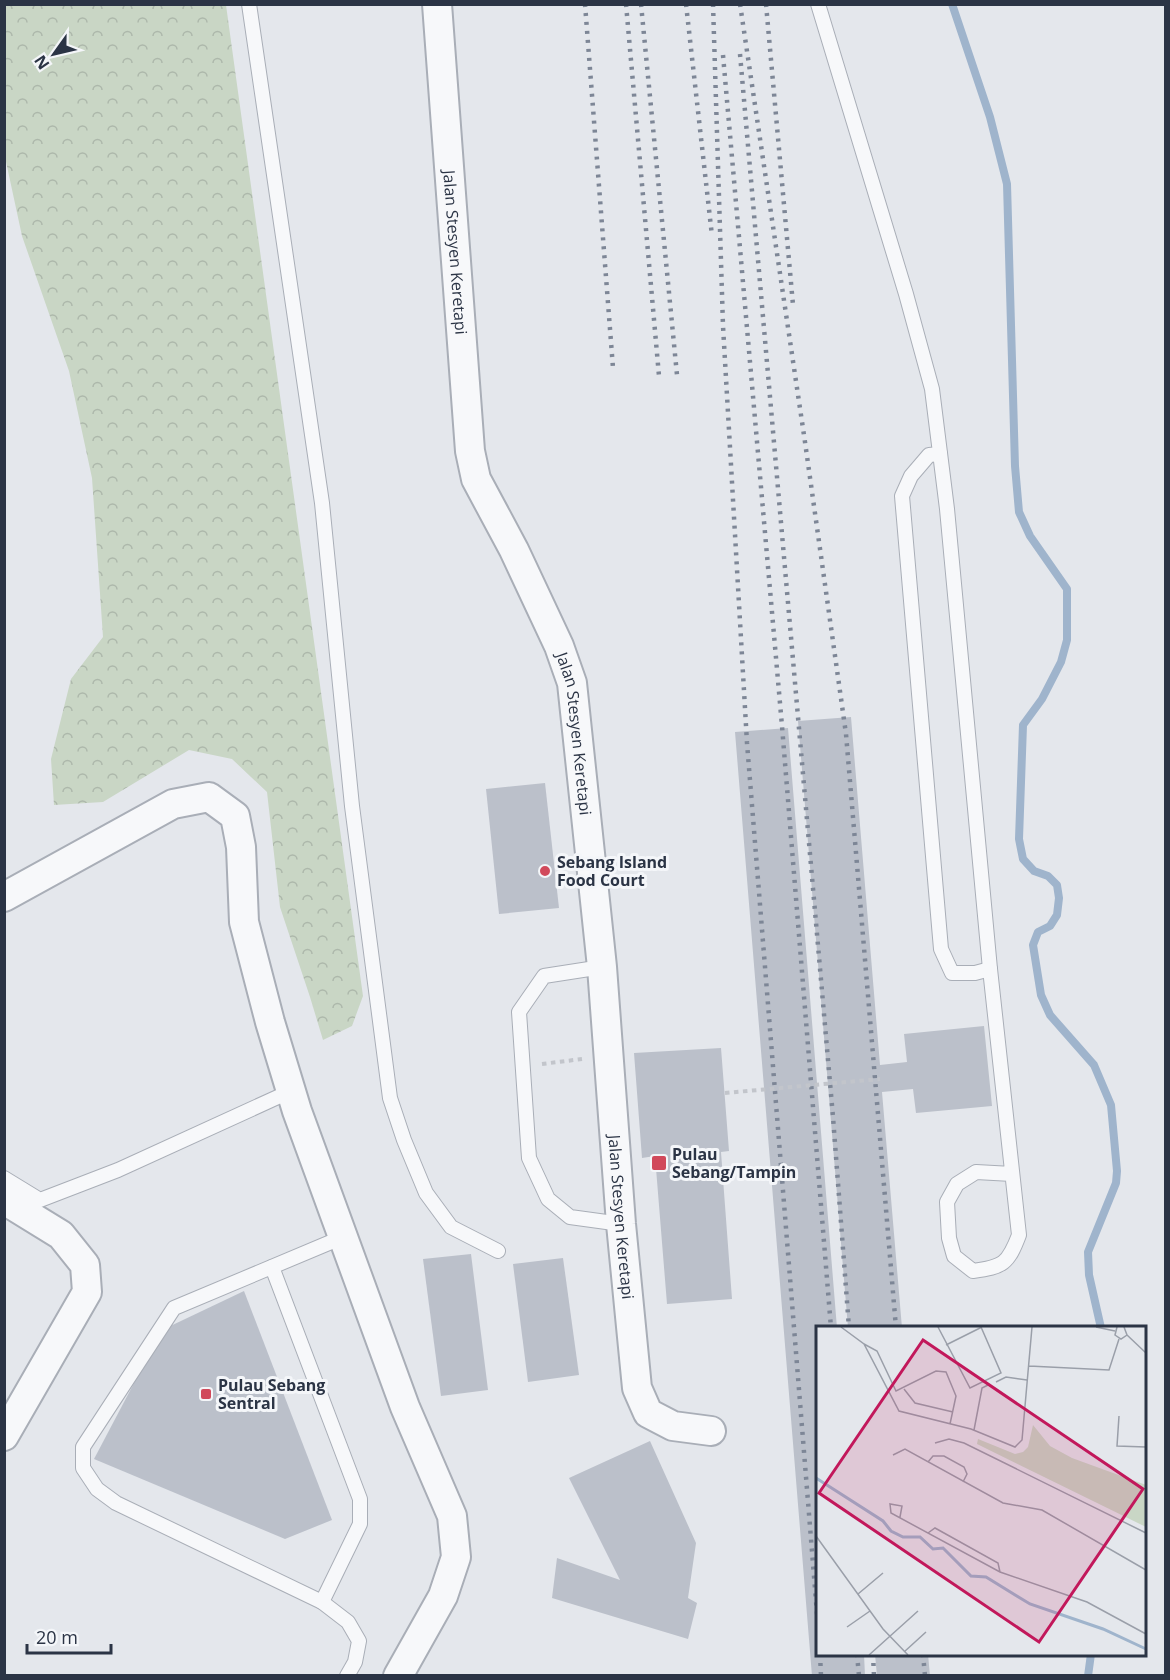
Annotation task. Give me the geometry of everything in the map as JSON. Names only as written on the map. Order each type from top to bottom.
[{"type":"street","name":"Jalan Stesyen Keretapi","points":[[437,4],[470,451],[476,479],[514,550],[549,624],[572,683],[602,967],[636,1388],[648,1413],[672,1426],[711,1431]]},
{"type":"street","points":[[4,897],[173,804],[209,797],[235,816],[241,847],[244,922],[291,1091],[405,1407],[452,1516],[456,1557],[443,1596],[398,1676]]},
{"type":"street","points":[[4,1200],[61,1235],[85,1264],[87,1292],[4,1436]]},
{"type":"lane","points":[[249,4],[322,502],[352,806],[390,1098],[404,1140],[426,1192],[451,1227],[498,1251]]},
{"type":"lane","points":[[818,4],[887,228],[932,388],[948,521],[990,969],[1019,1235],[1011,1256],[995,1268],[973,1271],[954,1256],[949,1239],[947,1202],[957,1184],[976,1172],[1012,1174]]},
{"type":"lane","points":[[940,454],[929,455],[911,476],[902,496],[941,949],[952,973],[975,973],[990,969]]},
{"type":"lane","points":[[602,967],[544,976],[519,1012],[529,1158],[548,1199],[570,1217],[621,1224]]},
{"type":"lane","points":[[4,1178],[40,1200],[118,1170],[291,1091]]},
{"type":"lane","points":[[343,1237],[174,1308],[83,1447],[83,1468],[96,1489],[116,1503],[322,1602],[348,1622],[359,1641],[355,1662],[347,1676]]},
{"type":"lane","points":[[272,1267],[360,1499],[360,1524],[322,1602]]},
{"type":"path","points":[[725,1093],[880,1079]]},
{"type":"green space","points":[[4,5],[226,5],[363,996],[352,1026],[323,1040],[280,907],[267,792],[232,759],[189,750],[103,802],[54,805],[51,759],[71,679],[103,637],[92,478],[69,371],[22,236],[5,157]]},
{"type":"building","points":[[851,717],[880,1065],[907,1062],[904,1034],[984,1026],[992,1106],[916,1113],[913,1089],[882,1092],[902,1326],[848,1326],[798,721]]},
{"type":"building","points":[[788,728],[837,1326],[816,1326],[816,1656],[864,1656],[865,1676],[812,1676],[735,732]]},
{"type":"building","points":[[545,783],[559,908],[499,914],[486,789]]},
{"type":"building","points":[[721,1048],[729,1151],[721,1152],[732,1299],[667,1304],[655,1156],[642,1158],[634,1053]]},
{"type":"building","points":[[471,1254],[488,1390],[441,1396],[423,1259]]},
{"type":"building","points":[[563,1258],[579,1375],[528,1382],[513,1264]]},
{"type":"building","name":"Pulau Sebang Sentral","points":[[244,1291],[332,1520],[285,1539],[94,1459],[162,1330]]},
{"type":"building","points":[[650,1441],[696,1543],[688,1598],[697,1603],[688,1639],[552,1598],[557,1558],[620,1580],[569,1478]]},
{"type":"building","points":[[875,1656],[928,1656],[930,1676],[877,1676]]},
{"type":"waterway","points":[[952,4],[990,117],[1007,184],[1015,466],[1019,512],[1030,536],[1067,589],[1067,640],[1061,662],[1042,699],[1023,725],[1019,839],[1023,859],[1034,871],[1048,876],[1057,885],[1059,898],[1057,915],[1050,926],[1038,932],[1033,945],[1041,995],[1050,1015],[1094,1065],[1111,1105],[1116,1183],[1088,1252],[1089,1275],[1101,1326]]},
{"type":"waterway","points":[[1088,1676],[1091,1656]]},
{"type":"railway","points":[[585,4],[613,368]]},
{"type":"railway","points":[[626,4],[659,376]]},
{"type":"railway","points":[[641,4],[677,375]]},
{"type":"railway","points":[[686,4],[712,236]]},
{"type":"railway","points":[[713,4],[723,326],[747,743],[816,1601]]},
{"type":"railway","points":[[740,4],[846,734],[896,1326]]},
{"type":"railway","points":[[766,4],[793,305]]},
{"type":"railway","points":[[740,54],[833,1117],[849,1326]]},
{"type":"railway","points":[[723,55],[782,726],[831,1326]]},
{"type":"railway","points":[[820,1656],[821,1676]]},
{"type":"railway","points":[[857,1656],[859,1676]]},
{"type":"railway","points":[[873,1656],[874,1676]]},
{"type":"railway","points":[[923,1656],[925,1676]]},
{"type":"place","name":"Sebang Island Food Court","points":[[545,871]]},
{"type":"place","name":"Pulau Sebang/Tampin","points":[[659,1163]]},
{"type":"place","name":"Pulau Sebang Sentral","points":[[206,1394]]}]
